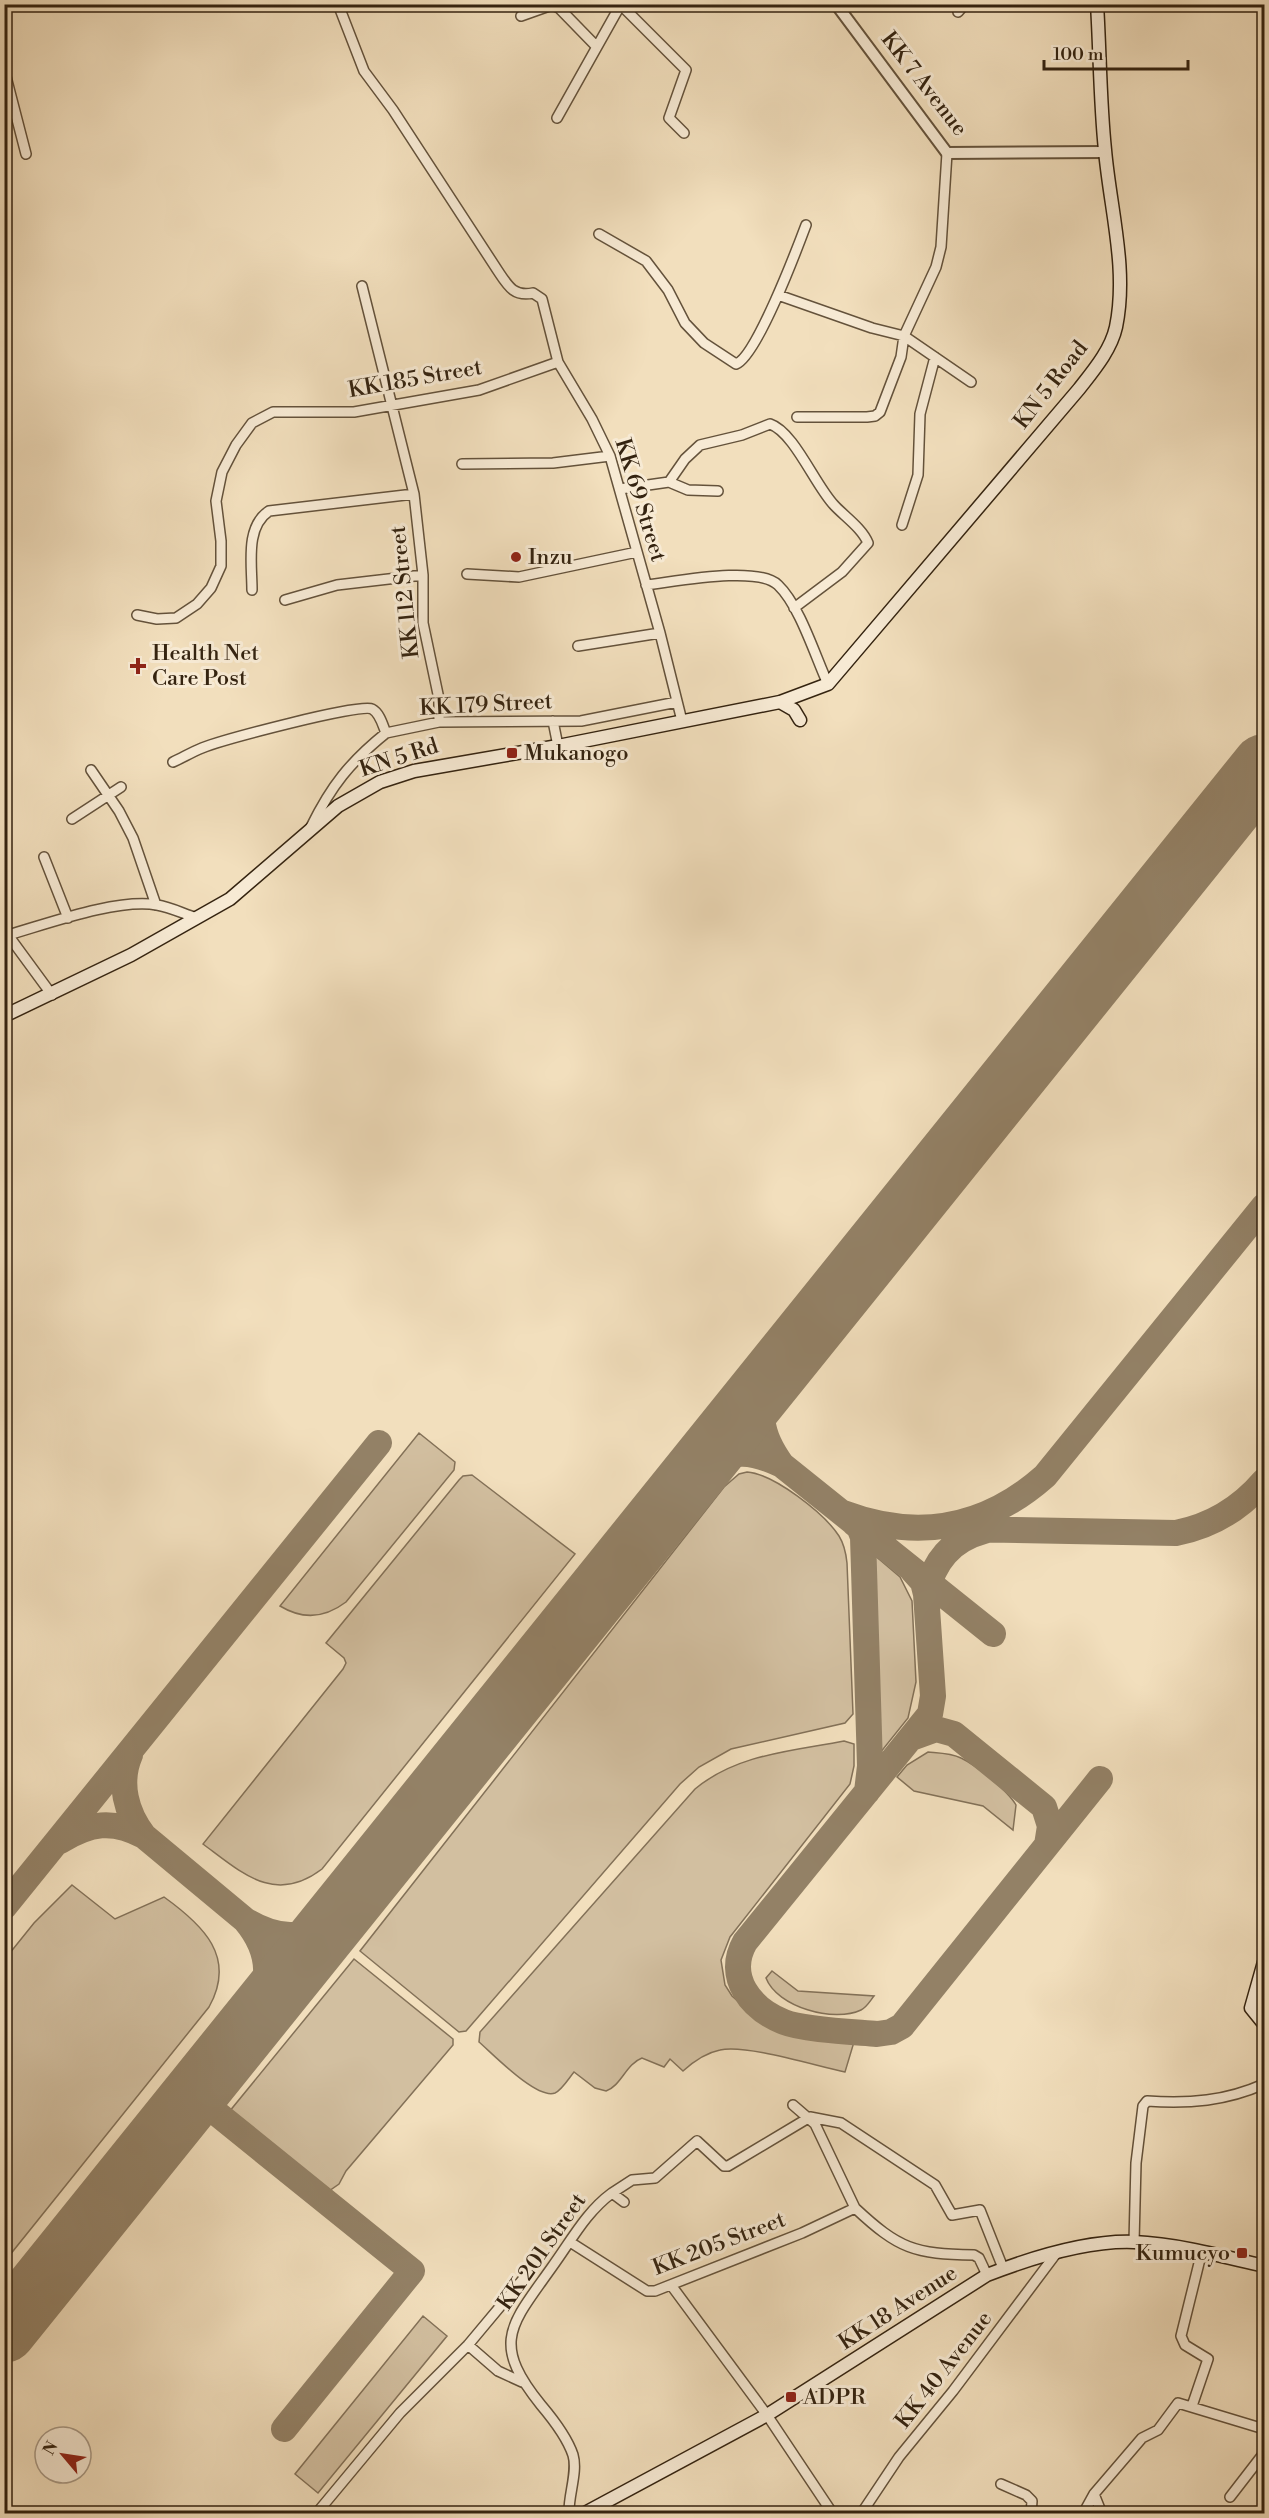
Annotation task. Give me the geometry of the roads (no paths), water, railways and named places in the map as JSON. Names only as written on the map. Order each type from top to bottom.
[{"type":"main road","name":"KN 5 Road","points":[[828,684],[1102,359],[1116,328],[1119,285],[1116,217],[1105,152],[1097,4]]},
{"type":"main road","name":"KN 5 Rd","points":[[4,1016],[52,995],[230,899],[338,806],[380,782],[434,767],[558,746],[780,702],[828,684]]},
{"type":"main road","points":[[780,702],[794,710],[800,720]]},
{"type":"main road","points":[[1264,1962],[1251,2008],[1264,2024]]},
{"type":"main road","name":"KK 18 Avenue","points":[[583,2514],[767,2415],[987,2275],[1003,2268],[1058,2251],[1134,2242],[1202,2251],[1264,2266]]},
{"type":"street","name":"KK 69 Street","points":[[338,4],[364,71],[393,110],[498,271],[515,293],[522,295],[533,293],[542,299],[558,362],[610,456],[660,633],[682,721]]},
{"type":"street","name":"KK 7 Avenue","points":[[836,4],[947,153],[1105,152]]},
{"type":"street","points":[[958,12],[965,4]]},
{"type":"street","points":[[521,16],[552,5],[559,8],[596,46]]},
{"type":"street","points":[[557,118],[621,5],[686,70],[669,118],[684,133]]},
{"type":"street","points":[[4,69],[26,154]]},
{"type":"street","points":[[798,417],[875,416],[880,412],[901,357],[904,336],[930,285],[938,257],[947,153]]},
{"type":"street","points":[[599,234],[646,261],[668,290],[685,323],[700,339],[732,363],[739,363],[746,356],[778,294],[806,225]]},
{"type":"street","name":"KK 112 Street","points":[[362,286],[414,494],[423,575],[423,623],[439,699],[438,722]]},
{"type":"street","points":[[778,294],[811,308],[904,336],[971,382]]},
{"type":"street","points":[[902,525],[918,475],[920,414],[935,357]]},
{"type":"street","name":"KK 185 Street","points":[[137,615],[157,619],[176,618],[197,604],[211,588],[221,566],[221,540],[216,501],[222,472],[236,444],[252,423],[273,412],[354,412],[479,390],[558,362]]},
{"type":"street","points":[[669,482],[685,459],[700,445],[742,435],[770,424],[778,429],[792,444],[824,494],[868,543],[842,572],[794,608]]},
{"type":"street","points":[[462,464],[553,463],[610,456]]},
{"type":"street","points":[[620,489],[669,482],[688,490],[718,491]]},
{"type":"street","name":"KK 112 Street","points":[[252,590],[254,533],[263,515],[279,508],[327,506],[414,494]]},
{"type":"street","points":[[467,574],[519,577],[637,552]]},
{"type":"street","points":[[285,600],[338,585],[423,575]]},
{"type":"street","points":[[646,585],[699,579],[758,577],[779,585],[794,608],[828,684]]},
{"type":"street","points":[[578,646],[660,633]]},
{"type":"street","name":"KK 179 Street","points":[[386,733],[438,722],[581,721],[677,702]]},
{"type":"street","points":[[173,762],[202,748],[323,716],[364,708],[372,709],[386,733],[358,756],[328,792],[310,830]]},
{"type":"street","points":[[553,721],[558,746]]},
{"type":"street","points":[[91,770],[119,811],[133,838],[156,905]]},
{"type":"street","points":[[72,819],[121,787]]},
{"type":"street","points":[[44,857],[68,918]]},
{"type":"street","points":[[52,995],[8,936],[109,908],[156,905],[197,918]]},
{"type":"street","points":[[1134,2242],[1136,2163],[1143,2106],[1147,2101],[1185,2103],[1231,2098],[1264,2084]]},
{"type":"street","points":[[793,2106],[810,2117],[841,2123],[915,2172],[935,2186],[952,2216],[980,2210],[1003,2268]]},
{"type":"street","points":[[612,2193],[632,2180],[655,2178],[698,2141],[724,2166],[728,2166],[810,2117]]},
{"type":"street","points":[[810,2117],[819,2131],[855,2208],[881,2232],[905,2247],[926,2253],[974,2255],[979,2258],[987,2275]]},
{"type":"street","name":"KK 201 Street","points":[[569,2514],[572,2454],[551,2417],[522,2382],[510,2354],[509,2336],[524,2306],[582,2222],[599,2202],[612,2193],[624,2202]]},
{"type":"street","name":"KK 205 Street","points":[[570,2242],[647,2290],[671,2285],[802,2233],[855,2208]]},
{"type":"street","name":"KK 40 Avenue","points":[[861,2514],[869,2509],[1058,2251]]},
{"type":"street","points":[[1192,2406],[1208,2360],[1185,2345],[1181,2336],[1202,2251]]},
{"type":"street","points":[[316,2514],[400,2413],[468,2345],[534,2266]]},
{"type":"street","points":[[671,2285],[767,2415],[833,2514]]},
{"type":"street","points":[[468,2345],[498,2371],[522,2382]]},
{"type":"street","points":[[1083,2514],[1094,2494],[1142,2438],[1158,2430],[1178,2403],[1264,2429]]},
{"type":"street","points":[[1230,2497],[1264,2453]]},
{"type":"street","points":[[1001,2484],[1026,2494],[1032,2501],[1031,2514]]},
{"type":"street","points":[[1094,2494],[1102,2514]]},
{"type":"place","name":"Inzu","points":[[516,557]]},
{"type":"place","name":"Health Net Care Post","points":[[138,666]]},
{"type":"place","name":"Mukanogo","points":[[512,753]]},
{"type":"place","name":"Kumucyo","points":[[1242,2253]]},
{"type":"place","name":"ADPR","points":[[791,2397]]}]
